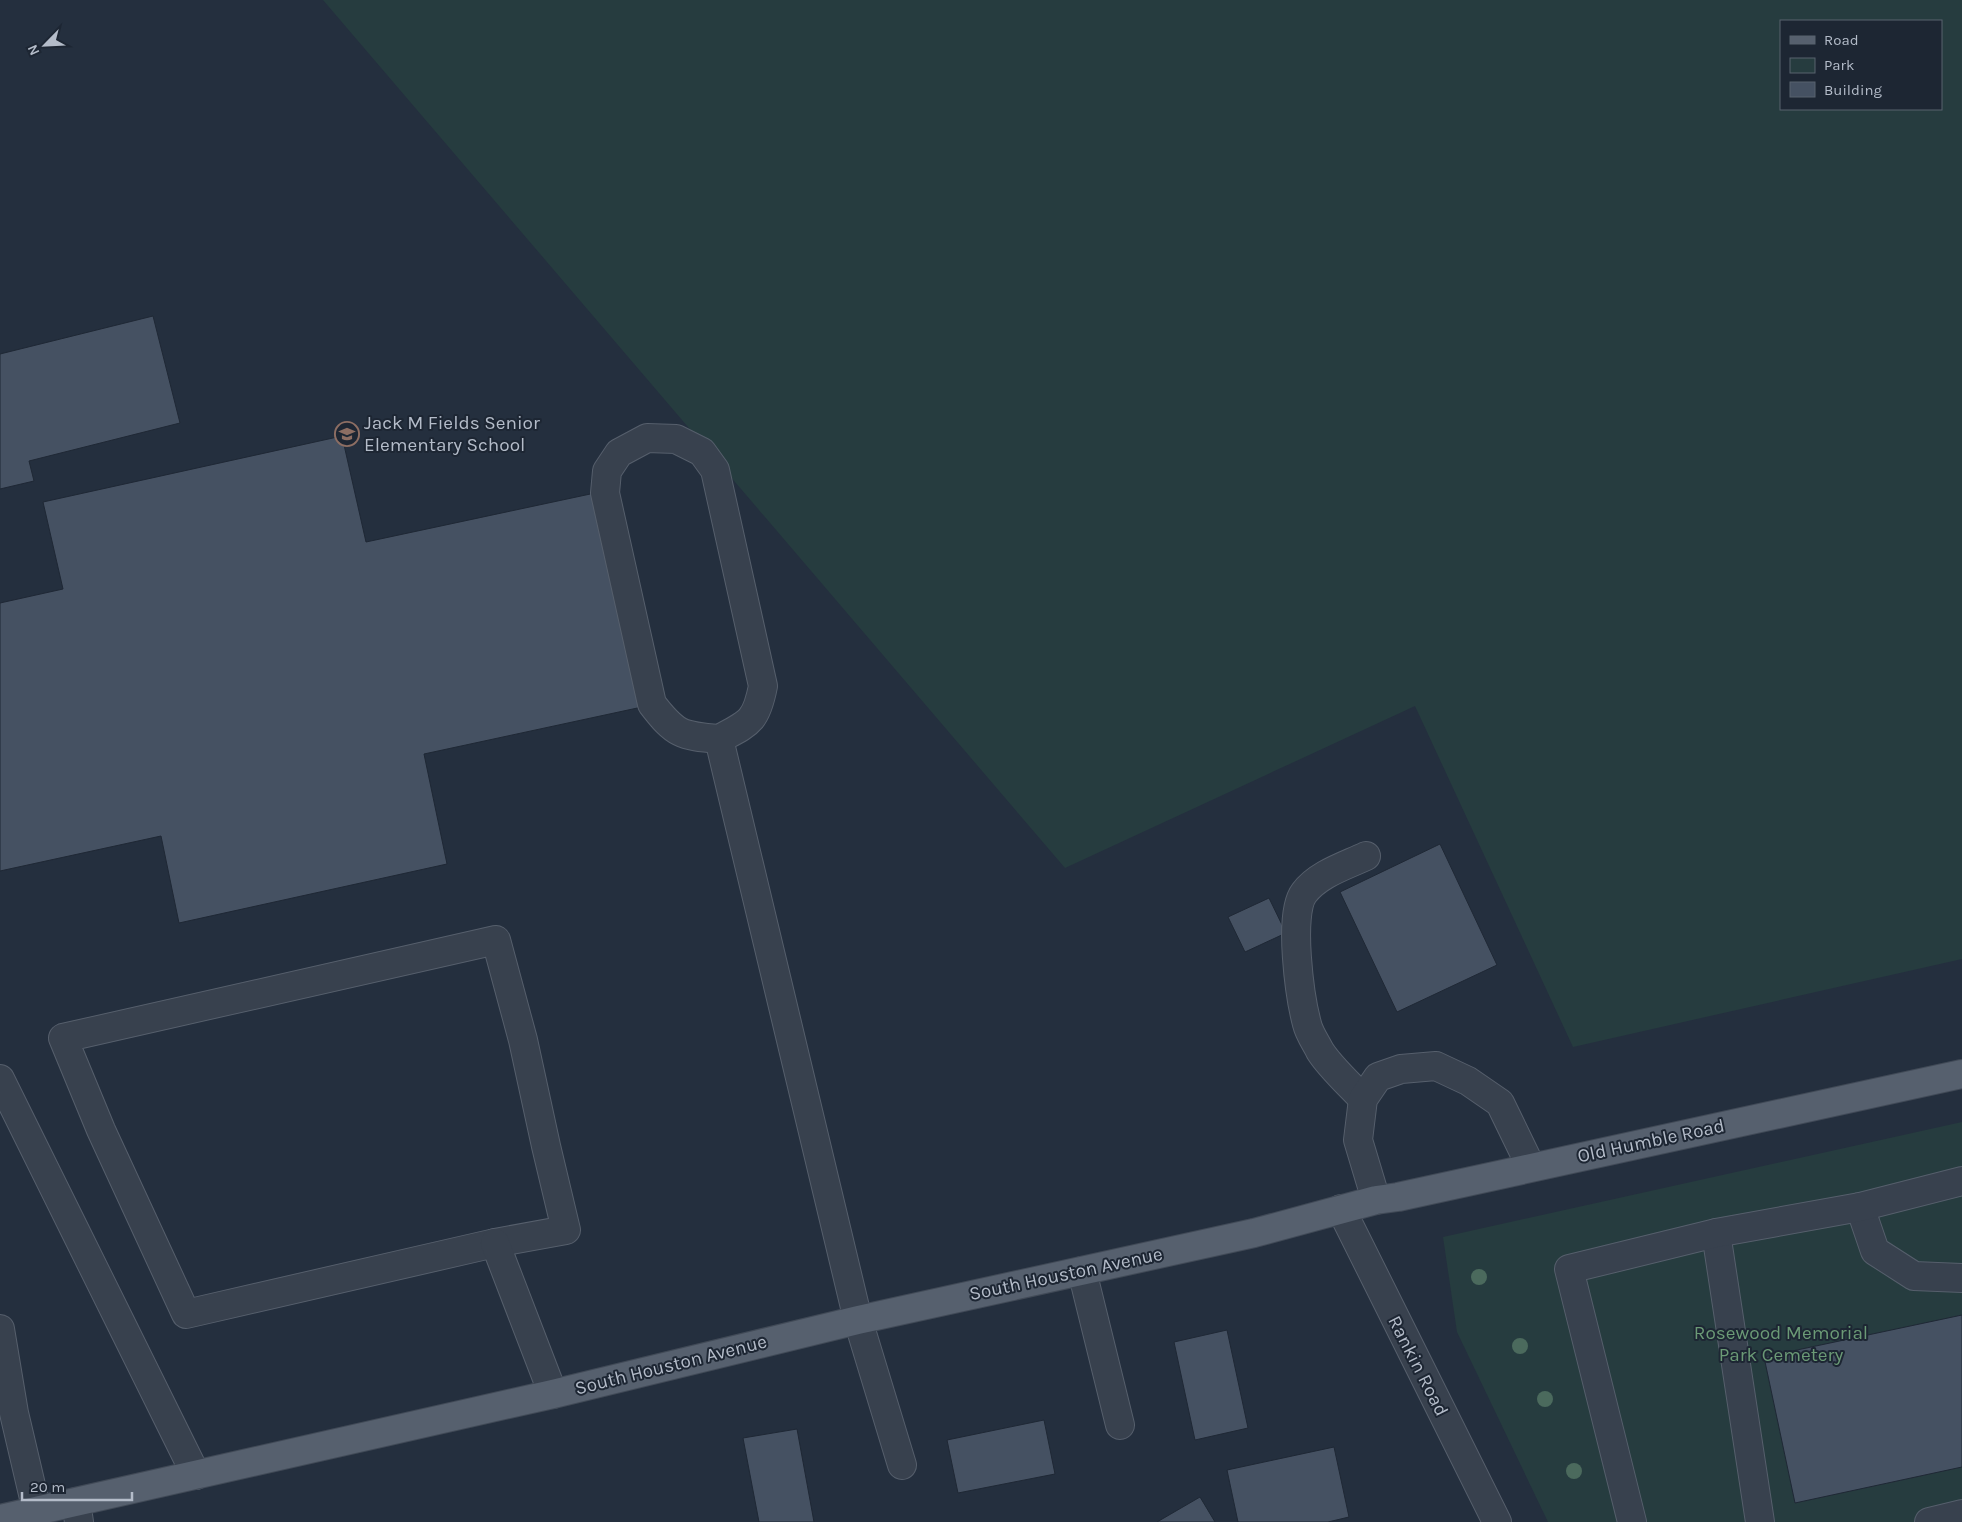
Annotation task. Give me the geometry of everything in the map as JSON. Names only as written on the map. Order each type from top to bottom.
[{"type":"main road","name":"Old Humble Road","points":[[1341,1209],[1962,1074]]},
{"type":"main road","name":"South Houston Avenue","points":[[0,1519],[37,1511],[77,1512],[196,1475],[553,1394],[858,1320],[1254,1233],[1341,1209]]},
{"type":"street","points":[[647,438],[676,439],[702,452],[715,470],[763,686],[759,708],[746,725],[719,740],[689,736],[668,725],[652,704],[605,493],[607,472],[619,453],[647,438]]},
{"type":"street","points":[[719,740],[858,1320],[902,1465]]},
{"type":"street","points":[[1363,1099],[1322,1053],[1307,1025],[1297,967],[1297,918],[1299,901],[1316,881],[1366,856]]},
{"type":"street","points":[[496,940],[523,1040],[566,1230],[495,1244],[186,1314],[101,1130],[63,1038],[496,940]]},
{"type":"street","points":[[1376,1200],[1358,1140],[1363,1099],[1378,1077],[1401,1069],[1436,1066],[1468,1081],[1500,1103],[1531,1167]]},
{"type":"street","points":[[0,1079],[196,1475]]},
{"type":"street","points":[[1632,1522],[1569,1269],[1716,1233],[1860,1207],[1962,1180]]},
{"type":"street","points":[[1860,1207],[1875,1252],[1914,1276],[1962,1278]]},
{"type":"street","name":"Rankin Road","points":[[1341,1209],[1490,1520]]},
{"type":"street","points":[[1716,1233],[1760,1522]]},
{"type":"street","points":[[495,1244],[553,1394]]},
{"type":"street","points":[[1082,1271],[1120,1425]]},
{"type":"street","points":[[0,1329],[7,1415],[37,1511]]},
{"type":"street","points":[[1929,1522],[1962,1514]]},
{"type":"green space","points":[[323,0],[1962,0],[1962,959],[1573,1047],[1415,706],[1065,868]]},
{"type":"green space","name":"Rosewood Memorial Park Cemetery","points":[[1962,1122],[1962,1522],[1548,1522],[1457,1332],[1443,1237]]},
{"type":"building","points":[[153,316],[180,423],[29,461],[34,481],[0,489],[0,354]]},
{"type":"building","points":[[342,436],[366,542],[595,493],[642,707],[424,754],[447,864],[179,923],[161,836],[0,871],[0,603],[63,589],[43,502]]},
{"type":"building","points":[[1440,844],[1497,965],[1397,1012],[1340,892]]},
{"type":"building","points":[[1269,898],[1286,933],[1245,952],[1228,917]]},
{"type":"building","points":[[1962,1315],[1962,1467],[1795,1503],[1764,1357]]},
{"type":"building","points":[[1227,1330],[1248,1428],[1195,1440],[1174,1342]]},
{"type":"building","points":[[1044,1420],[1055,1474],[958,1493],[947,1440]]},
{"type":"building","points":[[797,1429],[814,1522],[759,1522],[743,1438]]},
{"type":"building","points":[[1334,1447],[1349,1517],[1328,1522],[1238,1522],[1227,1470]]},
{"type":"building","points":[[1200,1497],[1215,1522],[1157,1522]]},
{"type":"place","name":"Jack M Fields Senior Elementary School","points":[[347,434]]}]
